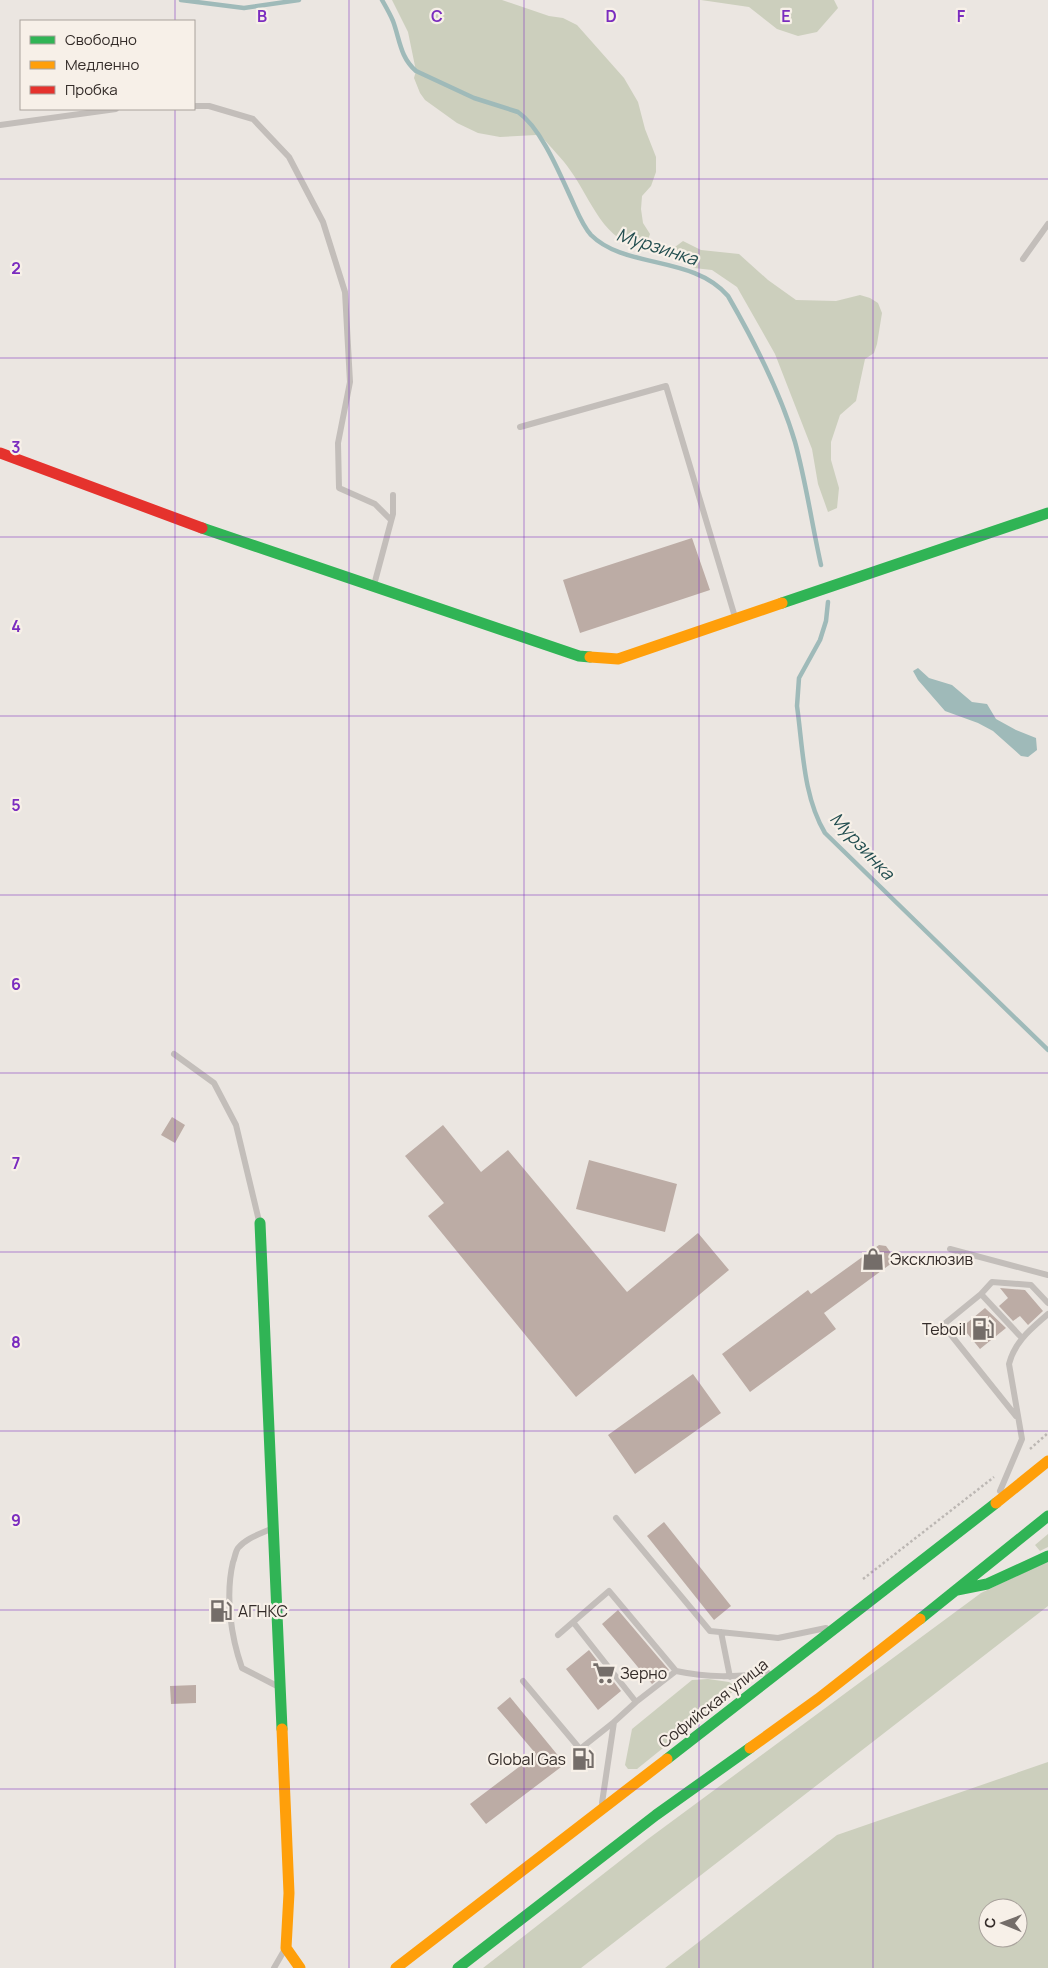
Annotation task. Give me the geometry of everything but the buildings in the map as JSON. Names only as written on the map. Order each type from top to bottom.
[{"type":"street","points":[[0,453],[232,539],[579,656],[618,658],[1048,514]]},
{"type":"street","points":[[260,1223],[289,1893],[286,1948],[300,1968]]},
{"type":"street","name":"Софийская улица","points":[[396,1968],[842,1624],[1048,1461]]},
{"type":"street","points":[[458,1968],[656,1815],[818,1699],[1048,1516]]},
{"type":"street","points":[[957,1590],[988,1584],[1048,1556]]},
{"type":"lane","points":[[195,106],[209,106],[253,119],[289,157],[323,222],[345,292],[350,382],[338,443],[339,488],[375,504],[391,520]]},
{"type":"lane","points":[[0,125],[109,110]]},
{"type":"lane","points":[[1022,259],[1048,224]]},
{"type":"lane","points":[[520,427],[666,386],[736,618]]},
{"type":"lane","points":[[374,587],[391,520],[393,495]]},
{"type":"lane","points":[[174,1054],[214,1082],[236,1125],[260,1223]]},
{"type":"lane","points":[[950,1249],[1048,1275]]},
{"type":"lane","points":[[1018,1419],[943,1325],[981,1294],[992,1282],[1031,1285],[1048,1302]]},
{"type":"lane","points":[[981,1294],[1021,1337]]},
{"type":"lane","points":[[994,1504],[1022,1439],[1009,1364],[1012,1352],[1021,1337],[1048,1314]]},
{"type":"lane","points":[[616,1518],[710,1631],[778,1638],[842,1624]]},
{"type":"lane","points":[[273,1528],[250,1538],[237,1549],[230,1574],[231,1609],[236,1650],[242,1668],[280,1688]]},
{"type":"lane","points":[[558,1635],[609,1591],[676,1671],[702,1676],[730,1677],[779,1672]]},
{"type":"lane","points":[[573,1622],[636,1702]]},
{"type":"lane","points":[[722,1632],[730,1677]]},
{"type":"lane","points":[[523,1681],[580,1748],[676,1671]]},
{"type":"lane","points":[[601,1810],[614,1722]]},
{"type":"lane","points":[[274,1968],[286,1948]]},
{"type":"path","points":[[863,1579],[1013,1463],[1048,1433]]},
{"type":"green space","points":[[392,0],[502,0],[549,16],[563,18],[577,25],[624,78],[638,102],[645,129],[656,157],[656,172],[651,186],[642,196],[643,223],[650,234],[645,248],[619,238],[609,229],[592,207],[567,166],[542,137],[536,135],[500,137],[478,133],[457,123],[425,100],[414,78],[416,71],[408,32]]},
{"type":"green space","points":[[701,0],[834,0],[838,8],[817,32],[798,36],[777,29],[749,7]]},
{"type":"green space","points":[[683,241],[701,250],[739,254],[768,280],[796,300],[836,301],[860,295],[878,303],[882,313],[874,353],[865,359],[856,401],[840,415],[831,442],[831,460],[839,488],[837,508],[828,512],[818,484],[812,449],[775,354],[737,287],[712,270],[694,268],[686,263],[675,247]]},
{"type":"green space","points":[[1048,1534],[1048,1547],[1040,1551],[1035,1545]]},
{"type":"green space","points":[[1048,1561],[1048,1606],[581,1968],[483,1968],[648,1839],[981,1593]]},
{"type":"green space","points":[[708,1679],[729,1682],[735,1686],[735,1690],[637,1769],[628,1769],[625,1765],[632,1729],[692,1680]]},
{"type":"green space","points":[[1048,1762],[1048,1968],[665,1968],[837,1835]]},
{"type":"water","points":[[918,668],[929,678],[952,685],[972,702],[987,704],[996,719],[1036,738],[1037,750],[1028,757],[1021,756],[993,731],[978,723],[945,711],[918,680],[913,671]]},
{"type":"waterway","name":"Мурзинка","points":[[181,0],[244,8],[299,0]]},
{"type":"waterway","name":"Мурзинка","points":[[382,0],[393,21],[401,48],[407,60],[416,71],[474,98],[518,112],[526,119],[549,151],[580,218],[591,235],[605,246],[622,253],[697,274],[713,283],[728,296],[766,367],[789,423],[802,472],[821,565]]},
{"type":"waterway","name":"Мурзинка","points":[[828,602],[826,621],[820,640],[799,678],[797,706],[805,772],[812,804],[818,819],[825,833],[1048,1050]]},
{"type":"traffic: fast","points":[[782,603],[1048,513]]},
{"type":"traffic: fast","points":[[202,528],[579,656],[590,657]]},
{"type":"traffic: fast","points":[[260,1223],[282,1729]]},
{"type":"traffic: fast","points":[[667,1759],[996,1503]]},
{"type":"traffic: fast","points":[[920,1619],[1048,1516]]},
{"type":"traffic: fast","points":[[957,1590],[987,1584],[1048,1556]]},
{"type":"traffic: fast","points":[[458,1968],[656,1815],[750,1748]]},
{"type":"traffic: slow","points":[[590,657],[618,659],[782,603]]},
{"type":"traffic: slow","points":[[996,1503],[1048,1461]]},
{"type":"traffic: slow","points":[[750,1748],[818,1699],[920,1619]]},
{"type":"traffic: slow","points":[[282,1729],[289,1893],[286,1948],[300,1968]]},
{"type":"traffic: slow","points":[[396,1968],[667,1759]]},
{"type":"traffic: jam","points":[[0,453],[202,528]]},
{"type":"place","name":"Эксклюзив","points":[[873,1259]]},
{"type":"place","name":"Teboil","points":[[983,1329]]},
{"type":"place","name":"АГНКС","points":[[221,1611]]},
{"type":"place","name":"Зерно","points":[[604,1673]]},
{"type":"place","name":"Global Gas","points":[[583,1759]]}]
